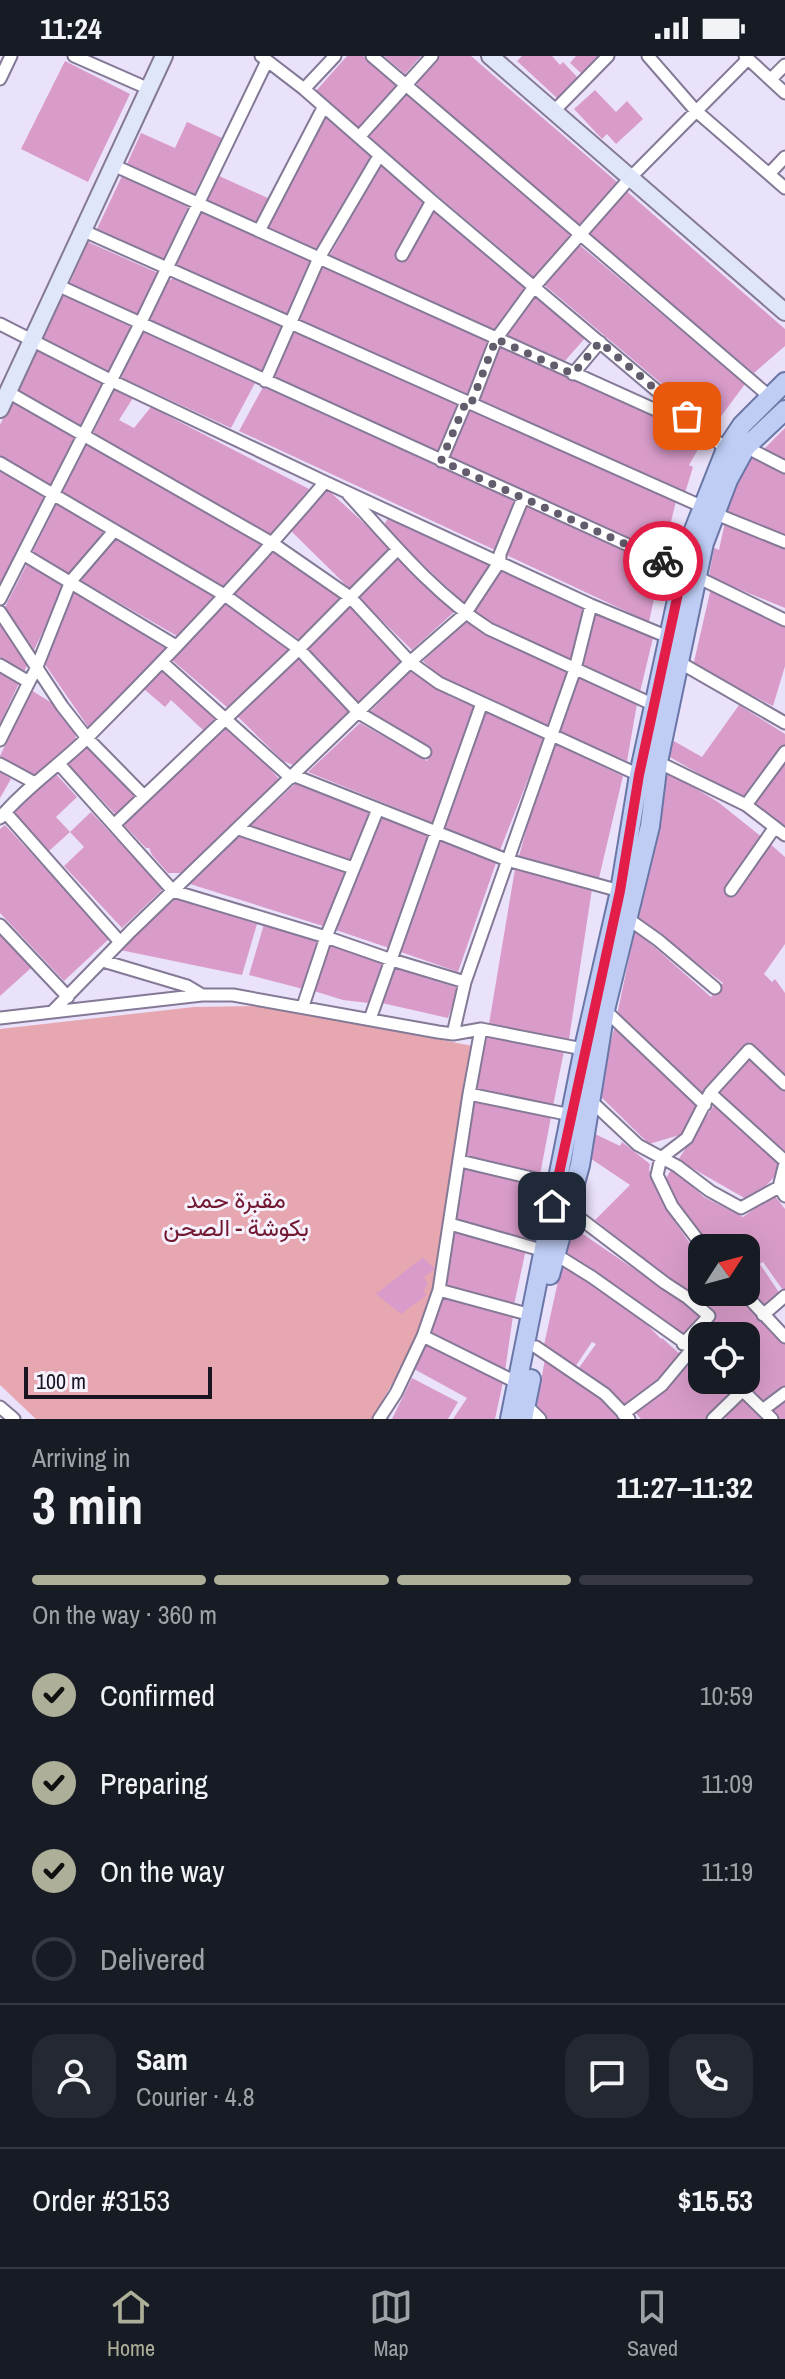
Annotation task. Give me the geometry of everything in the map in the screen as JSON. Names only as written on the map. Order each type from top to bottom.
[{"type":"main road","points":[[510,1419],[531,1315],[549,1252],[569,1210],[580,1165],[590,1100],[591,1051],[639,775],[668,637],[726,449],[742,425],[785,382]]},
{"type":"main road","points":[[708,510],[746,447],[785,410]]},
{"type":"main road","points":[[524,1412],[536,1347],[557,1184],[571,1115],[605,1010],[650,826],[658,762],[679,662],[690,573]]},
{"type":"street","points":[[1,75],[11,56]]},
{"type":"street","points":[[74,56],[147,88]]},
{"type":"street","points":[[0,409],[164,56]]},
{"type":"street","points":[[304,89],[335,56]]},
{"type":"street","points":[[372,56],[769,396]]},
{"type":"street","points":[[359,137],[432,56]]},
{"type":"street","points":[[490,56],[785,312]]},
{"type":"street","points":[[554,111],[608,56]]},
{"type":"street","points":[[648,56],[695,110],[785,188]]},
{"type":"street","points":[[0,599],[140,324],[264,58],[726,449]]},
{"type":"street","points":[[441,461],[496,339],[534,287],[630,178],[746,58],[785,93]]},
{"type":"street","points":[[771,79],[785,65]]},
{"type":"street","points":[[259,231],[323,108]]},
{"type":"street","points":[[265,381],[319,258],[379,156]]},
{"type":"street","points":[[769,174],[785,157]]},
{"type":"street","points":[[113,165],[709,434]]},
{"type":"street","points":[[402,255],[432,201]]},
{"type":"street","points":[[84,231],[785,542]]},
{"type":"street","points":[[57,285],[690,573],[785,620]]},
{"type":"street","points":[[0,324],[325,482],[591,605],[668,637]]},
{"type":"street","points":[[573,374],[600,342]]},
{"type":"street","points":[[8,392],[272,543],[350,597],[410,662],[439,683],[639,775],[658,762],[746,805],[785,835]]},
{"type":"street","points":[[746,447],[785,467]]},
{"type":"street","points":[[0,463],[226,596],[299,649],[359,713],[425,752]]},
{"type":"street","points":[[120,942],[2,815],[87,738],[162,662],[226,596],[325,482]]},
{"type":"street","points":[[345,490],[398,549],[465,614],[489,629],[654,705]]},
{"type":"street","points":[[53,1011],[120,942],[410,662],[465,614],[500,561],[500,554],[523,498]]},
{"type":"street","points":[[0,740],[36,669],[71,581],[114,531]]},
{"type":"street","points":[[115,824],[299,649],[398,549]]},
{"type":"street","points":[[23,554],[176,646]]},
{"type":"street","points":[[453,1034],[465,982],[575,669],[591,605]]},
{"type":"street","points":[[0,612],[36,669],[87,738],[144,796]]},
{"type":"street","points":[[162,662],[293,777],[507,860],[620,891]]},
{"type":"street","points":[[679,662],[785,723]]},
{"type":"street","points":[[0,665],[29,682]]},
{"type":"street","points":[[370,1019],[482,703]]},
{"type":"street","points":[[746,805],[785,752]]},
{"type":"street","points":[[0,764],[35,783]]},
{"type":"street","points":[[59,764],[173,891],[465,982]]},
{"type":"street","points":[[303,1006],[326,937],[378,809]]},
{"type":"street","points":[[731,890],[775,827]]},
{"type":"street","points":[[239,829],[353,868]]},
{"type":"street","points":[[627,918],[715,988]]},
{"type":"street","points":[[0,925],[68,997]]},
{"type":"street","points":[[103,961],[187,986],[202,995]]},
{"type":"street","points":[[0,1018],[202,995],[233,995],[453,1034],[481,1029],[591,1051]]},
{"type":"street","points":[[605,1010],[705,1105]]},
{"type":"street","points":[[379,1419],[396,1393],[423,1336],[439,1290],[481,1029]]},
{"type":"street","points":[[694,1234],[666,1195],[657,1175],[661,1158],[687,1138],[710,1093],[749,1050],[785,1084]]},
{"type":"street","points":[[590,1100],[638,1145],[741,1208],[782,1192],[785,1162],[710,1093]]},
{"type":"street","points":[[469,1094],[571,1115]]},
{"type":"street","points":[[460,1161],[557,1184]]},
{"type":"street","points":[[569,1210],[688,1298],[709,1316],[706,1322]]},
{"type":"street","points":[[450,1224],[549,1252],[641,1311],[688,1346]]},
{"type":"street","points":[[439,1290],[531,1315]]},
{"type":"street","points":[[763,1315],[785,1296]]},
{"type":"street","points":[[755,1306],[785,1337]]},
{"type":"street","points":[[423,1336],[518,1383]]},
{"type":"street","points":[[536,1347],[605,1394],[626,1416],[662,1385],[688,1354]]},
{"type":"street","points":[[747,1394],[768,1414],[785,1393]]},
{"type":"street","points":[[713,1419],[739,1394]]},
{"type":"street","points":[[0,1407],[14,1419]]},
{"type":"street","points":[[524,1412],[540,1419]]},
{"type":"green space","name":"مقبرة حمد بكوشة - الصحن","points":[[262,1006],[473,1046],[435,1288],[413,1347],[372,1419],[36,1419],[0,1385],[0,1029],[194,1007]]},
{"type":"building","points":[[347,56],[363,56],[397,85],[358,128],[315,92]]},
{"type":"building","points":[[384,56],[421,56],[405,74]]},
{"type":"building","points":[[438,56],[471,56],[617,182],[579,227],[414,82]]},
{"type":"building","points":[[522,56],[552,56],[560,65],[563,62],[578,78],[558,99],[517,61]]},
{"type":"building","points":[[576,56],[598,56],[582,74],[570,63]]},
{"type":"building","points":[[65,61],[130,94],[88,182],[21,149]]},
{"type":"building","points":[[595,90],[616,112],[627,101],[643,119],[616,144],[607,134],[602,139],[574,109]]},
{"type":"building","points":[[407,91],[572,236],[536,279],[367,136]]},
{"type":"building","points":[[326,117],[372,157],[318,252],[266,228]]},
{"type":"building","points":[[187,122],[222,138],[194,195],[127,164],[141,133],[175,148]]},
{"type":"building","points":[[381,163],[426,202],[395,257],[404,261],[434,209],[529,289],[496,332],[329,257]]},
{"type":"building","points":[[217,175],[270,199],[257,224],[205,201]]},
{"type":"building","points":[[122,176],[188,207],[164,261],[96,231]]},
{"type":"building","points":[[624,189],[785,329],[785,346],[754,373],[587,233]]},
{"type":"building","points":[[200,212],[312,262],[289,316],[175,266]]},
{"type":"building","points":[[88,242],[158,273],[138,317],[69,285]]},
{"type":"building","points":[[576,242],[745,384],[713,427],[542,283]]},
{"type":"building","points":[[320,266],[490,343],[469,397],[297,320]]},
{"type":"building","points":[[174,278],[284,328],[263,374],[147,322],[166,282]]},
{"type":"building","points":[[534,293],[586,337],[564,362],[503,335]]},
{"type":"building","points":[[63,294],[131,327],[109,372],[42,338]]},
{"type":"building","points":[[292,331],[461,406],[440,456],[270,377]]},
{"type":"building","points":[[143,332],[255,383],[231,428],[120,377]]},
{"type":"building","points":[[498,346],[704,439],[689,465],[693,467],[685,493],[476,401]]},
{"type":"building","points":[[37,348],[103,383],[80,428],[16,391]]},
{"type":"building","points":[[263,387],[519,503],[497,551],[239,431]]},
{"type":"building","points":[[115,389],[133,398],[119,420],[134,428],[151,407],[309,489],[270,537],[92,435]]},
{"type":"building","points":[[12,400],[76,437],[51,486],[0,456],[0,425]]},
{"type":"building","points":[[467,408],[676,501],[663,555],[445,457]]},
{"type":"building","points":[[785,428],[785,460],[764,449]]},
{"type":"building","points":[[87,444],[263,545],[226,589],[62,493]]},
{"type":"building","points":[[750,456],[785,473],[785,536],[727,511],[733,490]]},
{"type":"building","points":[[0,470],[46,496],[0,587]]},
{"type":"building","points":[[328,490],[390,547],[351,590],[289,529]]},
{"type":"building","points":[[57,503],[106,532],[68,574],[32,553]]},
{"type":"building","points":[[524,505],[661,566],[649,622],[502,553]]},
{"type":"building","points":[[389,516],[494,566],[467,606],[383,527]]},
{"type":"building","points":[[725,522],[785,548],[785,608],[709,577],[714,548],[719,550]]},
{"type":"building","points":[[116,537],[215,595],[177,636],[78,579]]},
{"type":"building","points":[[273,552],[342,599],[300,640],[234,594]]},
{"type":"building","points":[[399,556],[454,612],[412,650],[357,596]]},
{"type":"building","points":[[27,564],[65,585],[34,650],[5,607]]},
{"type":"building","points":[[501,569],[587,607],[573,660],[491,624],[472,611]]},
{"type":"building","points":[[711,588],[785,621],[785,666],[773,706],[693,666]]},
{"type":"building","points":[[73,591],[166,649],[89,728],[42,660]]},
{"type":"building","points":[[226,602],[289,650],[228,708],[172,660]]},
{"type":"building","points":[[350,605],[401,661],[360,704],[307,648]]},
{"type":"building","points":[[594,611],[653,638],[640,692],[582,664]]},
{"type":"building","points":[[468,619],[493,637],[546,659],[568,672],[547,726],[442,679],[423,661]]},
{"type":"building","points":[[0,623],[29,661],[24,672],[0,657]]},
{"type":"building","points":[[298,657],[350,713],[293,765],[283,761],[237,716]]},
{"type":"building","points":[[162,670],[218,717],[204,731],[171,700],[165,707],[144,689]]},
{"type":"building","points":[[411,670],[451,697],[475,707],[433,823],[308,772],[360,723],[427,761],[432,750],[369,713]]},
{"type":"building","points":[[0,672],[19,683],[0,724]]},
{"type":"building","points":[[578,675],[637,704],[627,761],[560,732]]},
{"type":"building","points":[[31,690],[55,705],[76,739],[33,776],[0,756]]},
{"type":"building","points":[[739,705],[785,734],[785,746],[743,799],[668,756],[672,740],[702,757]]},
{"type":"building","points":[[486,712],[544,739],[500,850],[445,828],[471,746]]},
{"type":"building","points":[[229,724],[279,779],[181,873],[168,873],[149,848],[123,824]]},
{"type":"building","points":[[555,744],[623,776],[599,878],[519,856],[538,787]]},
{"type":"building","points":[[87,745],[135,797],[116,815],[67,763]]},
{"type":"building","points":[[785,762],[785,830],[751,805]]},
{"type":"building","points":[[665,770],[718,802],[763,838],[727,892],[733,896],[768,842],[785,857],[785,944],[764,974],[772,982],[775,979],[785,993],[785,1078],[750,1042],[703,1096],[617,1015],[635,930],[711,997],[723,983],[638,919],[646,884],[642,882],[646,862],[650,864],[665,793],[661,791]]},
{"type":"building","points":[[0,772],[11,779],[0,798]]},
{"type":"building","points":[[56,774],[77,797],[56,817],[70,832],[49,851],[13,812]]},
{"type":"building","points":[[297,782],[371,813],[351,860],[250,826]]},
{"type":"building","points":[[91,812],[163,889],[122,928],[64,866],[84,847],[70,832]]},
{"type":"building","points":[[381,817],[429,837],[389,948],[336,930]]},
{"type":"building","points":[[5,825],[110,938],[64,981],[0,913],[0,829]]},
{"type":"building","points":[[241,835],[347,872],[326,927],[190,884]]},
{"type":"building","points":[[441,841],[496,863],[458,972],[401,952]]},
{"type":"building","points":[[515,869],[592,889],[569,1039],[489,1024]]},
{"type":"building","points":[[176,898],[257,924],[242,975],[120,950]]},
{"type":"building","points":[[264,924],[318,942],[303,989],[249,975]]},
{"type":"building","points":[[0,935],[31,968],[0,996]]},
{"type":"building","points":[[330,946],[383,964],[369,1003],[343,1000],[314,991]]},
{"type":"building","points":[[395,968],[458,988],[448,1018],[382,1003]]},
{"type":"building","points":[[614,1029],[623,1033],[699,1106],[683,1134],[649,1144],[598,1094]]},
{"type":"building","points":[[486,1036],[564,1051],[553,1106],[476,1091]]},
{"type":"building","points":[[749,1056],[785,1090],[785,1156],[716,1093]]},
{"type":"building","points":[[474,1101],[551,1117],[540,1175],[465,1158]]},
{"type":"building","points":[[714,1105],[783,1163],[780,1171],[760,1192],[746,1199],[678,1160]]},
{"type":"building","points":[[591,1132],[620,1146],[622,1142],[650,1164],[649,1170],[665,1207],[688,1241],[688,1292],[595,1220],[630,1185],[587,1156]]},
{"type":"building","points":[[463,1168],[538,1185],[527,1240],[455,1220]]},
{"type":"building","points":[[672,1168],[704,1197],[743,1217],[774,1195],[785,1209],[785,1293],[763,1262],[760,1264],[760,1234],[699,1234],[665,1180]]},
{"type":"building","points":[[571,1226],[684,1303],[687,1301],[688,1306],[693,1306],[705,1316],[699,1322],[688,1322],[686,1335],[564,1254]]},
{"type":"building","points":[[453,1231],[526,1249],[514,1305],[443,1286]]},
{"type":"building","points":[[423,1257],[435,1269],[424,1277],[428,1284],[423,1291],[427,1295],[401,1314],[376,1294]]},
{"type":"building","points":[[562,1263],[637,1314],[682,1356],[660,1381],[626,1409],[610,1391],[578,1369],[596,1344],[592,1342],[575,1367],[544,1345]]},
{"type":"building","points":[[760,1264],[780,1294],[765,1308],[760,1302]]},
{"type":"building","points":[[441,1296],[513,1316],[505,1371],[429,1334]]},
{"type":"building","points":[[703,1306],[749,1306],[785,1344],[785,1388],[764,1405],[754,1394],[760,1394],[760,1322],[708,1322],[714,1316]]},
{"type":"building","points":[[425,1343],[503,1382],[495,1419],[453,1419],[467,1398],[414,1369]]},
{"type":"building","points":[[545,1359],[600,1398],[622,1419],[546,1419],[536,1409]]},
{"type":"building","points":[[688,1360],[688,1394],[731,1394],[706,1419],[641,1419],[634,1411]]},
{"type":"building","points":[[412,1378],[458,1402],[448,1419],[392,1419]]},
{"type":"building","points":[[746,1397],[767,1419],[724,1417]]},
{"type":"building","points":[[785,1398],[785,1419],[776,1419],[768,1411]]},
{"type":"way so far","points":[[663,561],[441,461],[466,402],[471,404],[496,339],[573,374],[600,342],[687,416]]},
{"type":"route","points":[[552,1206],[620,891],[639,775],[683,570],[663,561]]}]
